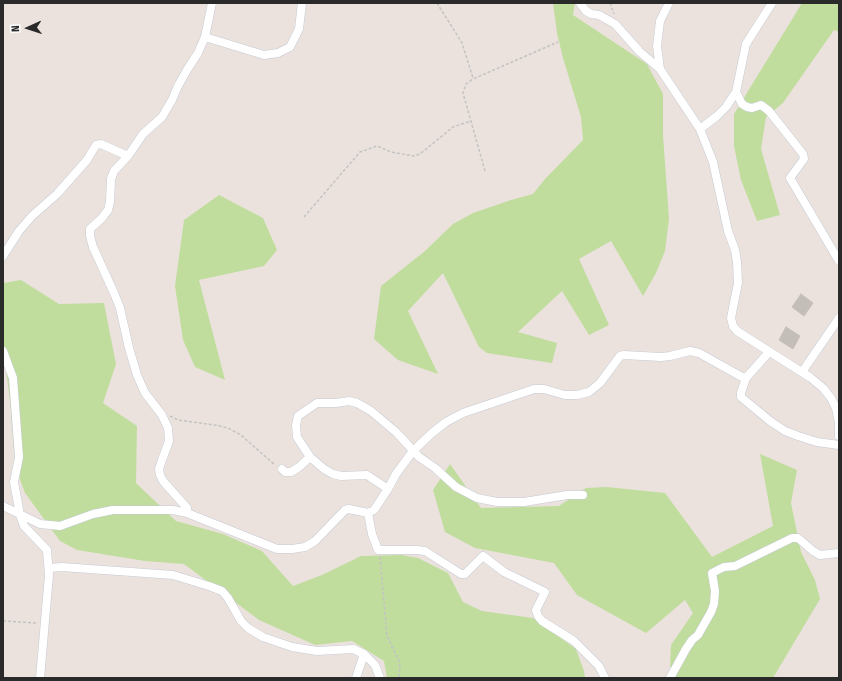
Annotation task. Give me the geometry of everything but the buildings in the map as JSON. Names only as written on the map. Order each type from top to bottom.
[{"type":"street","points":[[186,513],[187,508],[163,481],[160,475],[159,469],[169,442],[168,428],[158,409],[145,393],[137,376],[123,319],[114,293],[92,247],[90,229],[108,210],[110,202],[111,179],[114,171],[128,156],[143,134],[162,117],[187,70],[198,53],[205,37],[212,3]]},
{"type":"street","points":[[205,37],[264,55],[278,53],[290,47],[299,29],[302,3]]},
{"type":"street","points":[[580,3],[586,11],[591,14],[599,15],[615,24],[640,52],[660,69],[700,129],[713,162],[728,231],[735,250],[738,283],[731,318],[733,326],[737,332],[802,372],[817,383],[831,398],[836,408],[839,436]]},
{"type":"street","points":[[660,69],[657,46],[660,21],[669,3]]},
{"type":"street","points":[[700,129],[726,107],[736,92],[746,44],[772,3]]},
{"type":"street","points":[[736,92],[742,104],[747,107],[761,105],[769,111],[803,154],[804,159],[790,178],[839,261]]},
{"type":"street","points":[[3,256],[19,231],[32,216],[58,194],[87,160],[96,145],[100,144],[128,156]]},
{"type":"street","points":[[802,372],[839,318]]},
{"type":"street","points":[[3,506],[40,524],[60,526],[93,514],[113,510],[174,510],[186,513],[277,549],[305,547],[315,541],[345,510],[350,509],[368,513],[374,510],[396,474],[413,451],[446,422],[480,407],[534,389],[544,389],[576,395],[589,392],[600,383],[620,356],[624,354],[661,357],[690,350],[699,353],[746,378]]},
{"type":"street","points":[[3,351],[13,378],[19,457],[14,482],[20,515],[24,526],[47,550],[49,568],[40,678]]},
{"type":"street","points":[[769,352],[746,378],[741,397],[770,421],[785,431],[817,442],[839,445]]},
{"type":"street","points":[[388,489],[367,475],[341,476],[324,469],[310,457],[297,437],[296,425],[298,416],[317,403],[349,401],[357,403],[371,411],[382,420],[419,457],[435,468],[456,487],[477,498],[497,502],[524,502],[567,495],[584,495]]},
{"type":"street","points":[[282,469],[285,472],[291,472],[310,457]]},
{"type":"street","points":[[368,513],[372,534],[378,550],[425,551],[461,574],[465,574],[483,556],[504,572],[545,592],[536,610],[538,616],[542,621],[574,641],[599,666],[605,678]]},
{"type":"street","points":[[670,678],[686,649],[692,640],[698,635],[711,612],[714,604],[715,591],[712,573],[724,567],[735,566],[792,538],[798,538],[820,555],[839,553]]},
{"type":"street","points":[[49,568],[62,567],[173,575],[222,591],[228,598],[241,621],[248,628],[264,637],[292,647],[317,651],[353,649],[364,654],[375,665],[380,678]]},
{"type":"street","points":[[356,678],[364,654]]},
{"type":"path","points":[[437,3],[462,43],[473,79]]},
{"type":"path","points":[[610,3],[613,10],[615,24]]},
{"type":"path","points":[[485,171],[463,93],[466,84],[473,79],[558,42]]},
{"type":"path","points":[[304,217],[360,152],[377,146],[391,152],[414,156],[420,154],[453,127],[471,121]]},
{"type":"path","points":[[158,409],[178,420],[228,428],[241,435],[279,469],[282,469]]},
{"type":"path","points":[[378,550],[381,565],[387,636],[400,663],[400,678]]},
{"type":"path","points":[[3,621],[45,624]]},
{"type":"green space","points":[[553,3],[575,3],[573,15],[647,64],[663,94],[663,135],[669,219],[665,251],[656,273],[643,296],[611,241],[579,259],[609,325],[589,335],[562,291],[518,332],[557,343],[552,363],[487,353],[479,347],[443,273],[408,311],[438,374],[398,360],[374,339],[381,286],[425,251],[453,224],[473,213],[533,194],[545,179],[583,140],[581,117],[563,58],[557,33]]},
{"type":"green space","points":[[802,3],[839,3],[839,32],[834,30],[783,103],[766,117],[761,149],[780,215],[757,221],[741,180],[734,146],[734,114]]},
{"type":"green space","points":[[219,195],[263,218],[277,250],[264,266],[199,280],[225,380],[195,367],[183,340],[175,286],[184,220]]},
{"type":"green space","points":[[21,280],[59,304],[104,303],[116,364],[103,403],[137,426],[136,483],[176,521],[223,534],[262,551],[293,586],[322,575],[361,556],[401,555],[418,558],[448,573],[463,602],[482,611],[533,618],[576,649],[585,678],[387,678],[384,661],[352,641],[315,645],[259,620],[184,564],[145,561],[77,550],[60,541],[25,493],[15,466],[10,401],[3,347],[3,283]]},
{"type":"green space","points":[[760,454],[797,470],[791,503],[801,552],[815,580],[820,599],[773,678],[676,678],[670,666],[671,645],[693,613],[685,600],[646,633],[577,595],[554,563],[475,548],[445,532],[433,490],[450,464],[481,508],[559,506],[586,488],[607,487],[665,493],[712,557],[773,526]]}]
